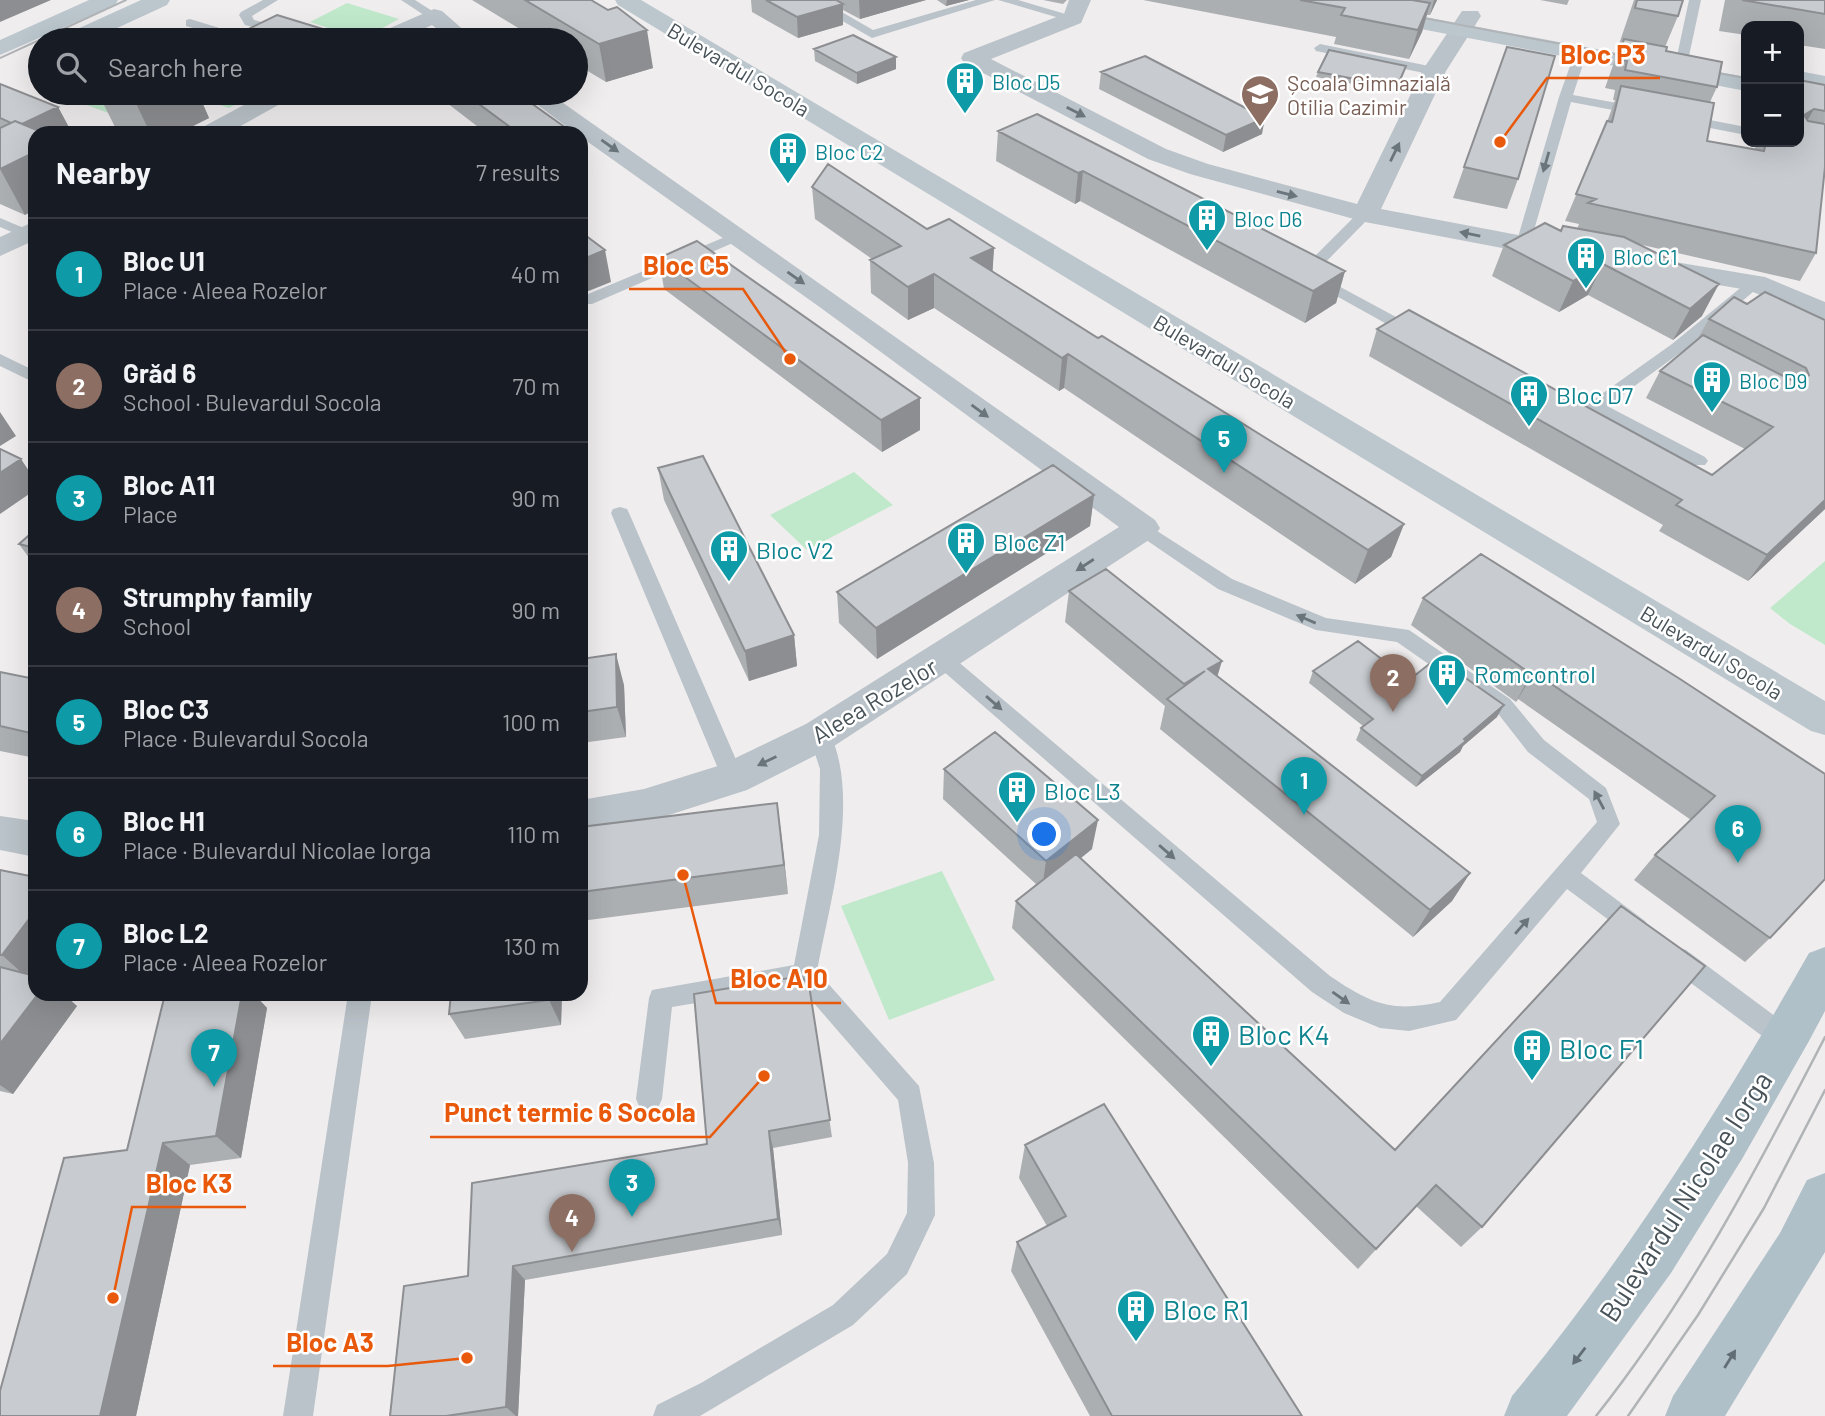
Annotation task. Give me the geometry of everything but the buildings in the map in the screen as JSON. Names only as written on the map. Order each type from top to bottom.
[{"type":"main road","points":[[45,28],[107,0]]},
{"type":"main road","points":[[98,28],[159,0]]},
{"type":"main road","name":"Bulevardul Socola","points":[[626,0],[1825,720]]},
{"type":"main road","points":[[1300,0],[1466,23],[1741,67]]},
{"type":"main road","points":[[1381,0],[1581,52],[1741,83]]},
{"type":"main road","points":[[0,48],[28,35]]},
{"type":"main road","points":[[1804,79],[1825,83]]},
{"type":"main road","points":[[1804,95],[1825,99]]},
{"type":"main road","name":"Bulevardul Nicolae Iorga","points":[[1532,1416],[1650,1262],[1723,1149],[1825,967]]},
{"type":"main road","points":[[1693,1416],[1798,1251],[1825,1198]]},
{"type":"street","points":[[1076,9],[972,58],[1157,154],[1199,170],[1365,214],[1591,256]]},
{"type":"street","points":[[408,28],[434,16],[449,28]]},
{"type":"street","points":[[1365,214],[1434,71],[1466,23]]},
{"type":"street","points":[[222,126],[261,105]]},
{"type":"street","points":[[551,105],[581,126]]},
{"type":"street","points":[[588,131],[1143,528]]},
{"type":"street","points":[[0,248],[28,233]]},
{"type":"street","points":[[1618,260],[1755,283],[1825,312]]},
{"type":"street","name":"Aleea Rozelor","points":[[588,816],[644,806],[733,778],[820,735],[1143,528]]},
{"type":"street","points":[[0,833],[28,838]]},
{"type":"lane","points":[[272,0],[245,15],[249,22],[277,28]]},
{"type":"lane","points":[[407,0],[434,16]]},
{"type":"lane","points":[[812,0],[873,34],[989,0]]},
{"type":"lane","points":[[1004,0],[1076,9]]},
{"type":"lane","points":[[1683,56],[1695,0]]},
{"type":"lane","points":[[191,23],[207,28]]},
{"type":"lane","points":[[1320,48],[1434,71]]},
{"type":"lane","points":[[1523,244],[1565,97],[1581,52]]},
{"type":"lane","points":[[1565,97],[1741,130]]},
{"type":"lane","points":[[1365,214],[1299,271],[1430,341]]},
{"type":"lane","points":[[0,222],[28,230]]},
{"type":"lane","points":[[588,300],[737,236]]},
{"type":"lane","points":[[1552,408],[1576,421],[1684,350],[1755,283]]},
{"type":"lane","points":[[0,359],[28,373]]},
{"type":"lane","points":[[1595,407],[1699,461]]},
{"type":"lane","points":[[620,513],[733,778]]},
{"type":"lane","points":[[942,659],[1321,984],[1358,1010],[1389,1021],[1418,1020],[1447,1012],[1609,824],[1598,794],[1536,746],[1503,705],[1402,635],[1322,625],[1225,584],[1143,528]]},
{"type":"lane","points":[[804,974],[830,835],[831,769],[820,735]]},
{"type":"lane","points":[[1566,875],[1786,1039]]},
{"type":"lane","points":[[649,1099],[661,998],[804,974]]},
{"type":"lane","points":[[668,1416],[712,1394],[843,1315],[897,1264],[921,1215],[921,1163],[910,1095],[804,974]]},
{"type":"lane","points":[[298,1416],[359,1001]]},
{"type":"green space","points":[[347,3],[399,19],[382,28],[328,28],[310,22]]},
{"type":"green space","points":[[86,105],[129,105],[114,115]]},
{"type":"green space","points":[[854,472],[893,505],[807,550],[770,515]]},
{"type":"green space","points":[[1825,561],[1825,645],[1790,624],[1770,608]]},
{"type":"green space","points":[[942,871],[995,980],[889,1020],[841,906]]},
{"type":"tram line","points":[[65,28],[126,0]]},
{"type":"tram line","points":[[1408,15],[1635,58]]},
{"type":"tram line","points":[[0,58],[28,45]]},
{"type":"tram line","points":[[1700,70],[1741,77]]},
{"type":"tram line","points":[[1596,1416],[1630,1372],[1720,1232],[1825,1037]]},
{"type":"tram line","points":[[1628,1416],[1698,1315],[1764,1208],[1825,1090]]},
{"type":"place","name":"Bloc D5","points":[[965,115]]},
{"type":"place","name":"Școala Gimnazială Otilia Cazimir","points":[[1260,128]]},
{"type":"place","name":"Bloc P3","points":[[1500,142]]},
{"type":"place","name":"Bloc C2","points":[[788,185]]},
{"type":"place","name":"Bloc D6","points":[[1207,252]]},
{"type":"place","name":"Bloc C1","points":[[1586,290]]},
{"type":"place","name":"Bloc C5","points":[[790,359]]},
{"type":"place","name":"Bloc D9","points":[[1712,414]]},
{"type":"place","name":"Bloc D7","points":[[1529,428]]},
{"type":"place","name":"Bloc C3","points":[[1224,473]]},
{"type":"place","name":"Bloc Z1","points":[[966,575]]},
{"type":"place","name":"Bloc V2","points":[[729,583]]},
{"type":"place","name":"Romcontrol","points":[[1447,707]]},
{"type":"place","name":"Grăd 6","points":[[1393,712]]},
{"type":"place","name":"Bloc U1","points":[[1304,815]]},
{"type":"place","name":"Bloc L3","points":[[1017,824]]},
{"type":"place","name":"Bloc H1","points":[[1738,863]]},
{"type":"place","name":"Bloc A10","points":[[683,875]]},
{"type":"place","name":"Bloc K4","points":[[1211,1068]]},
{"type":"place","name":"Punct termic 6 Socola","points":[[764,1076]]},
{"type":"place","name":"Bloc F1","points":[[1532,1082]]},
{"type":"place","name":"Bloc L2","points":[[214,1087]]},
{"type":"place","name":"Bloc A11","points":[[632,1217]]},
{"type":"place","name":"Strumphy family","points":[[572,1252]]},
{"type":"place","name":"Bloc K3","points":[[113,1298]]},
{"type":"place","name":"Bloc R1","points":[[1136,1343]]},
{"type":"place","name":"Bloc A3","points":[[467,1358]]}]
